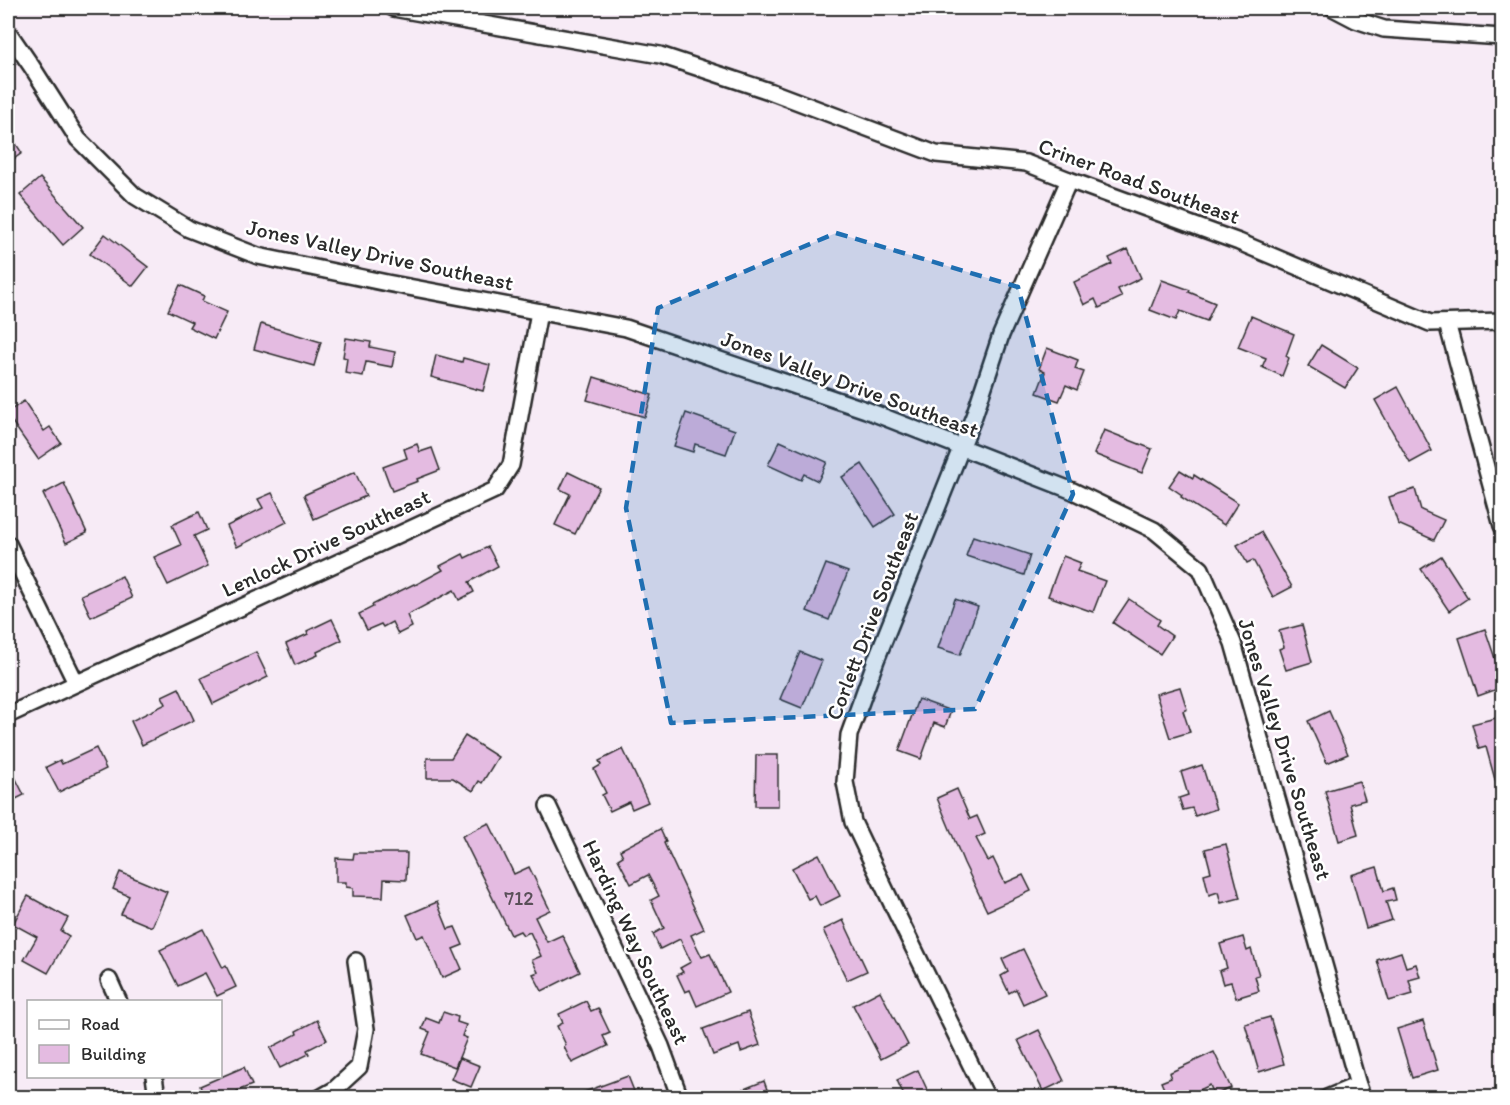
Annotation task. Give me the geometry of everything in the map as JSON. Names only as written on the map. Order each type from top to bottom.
[{"type":"street","name":"Criner Road Southeast","points":[[393,8],[660,55],[772,92],[936,154],[1026,163],[1239,242],[1430,323],[1503,321]]},
{"type":"street","points":[[1333,8],[1356,20],[1384,29],[1503,37]]},
{"type":"street","name":"Jones Valley Drive Southeast","points":[[8,32],[78,139],[135,196],[189,229],[258,256],[626,328],[866,410],[1073,491],[1154,530],[1201,569],[1233,643],[1361,1091]]},
{"type":"street","name":"Corlett Drive Southeast","points":[[987,1098],[853,822],[845,782],[849,735],[876,660],[962,448],[1001,335],[1069,180]]},
{"type":"street","name":"Lenlock Drive Southeast","points":[[8,716],[495,490],[511,465],[539,312]]},
{"type":"street","points":[[1447,323],[1503,526]]},
{"type":"street","points":[[8,544],[76,683]]},
{"type":"street","name":"Harding Way Southeast","points":[[548,806],[661,1046],[680,1098]]},
{"type":"street","points":[[320,1098],[334,1090],[359,1067],[366,1029],[356,961]]},
{"type":"street","points":[[109,980],[118,1000]]},
{"type":"street","points":[[154,1078],[158,1098]]},
{"type":"street","points":[[1327,1098],[1361,1091]]},
{"type":"highlighted area","points":[[836,233],[1018,287],[1073,494],[975,709],[671,723],[626,508],[658,308]]},
{"type":"building","points":[[8,132],[22,153],[8,163]]},
{"type":"building","points":[[40,178],[83,227],[63,245],[20,195]]},
{"type":"building","points":[[105,234],[148,267],[133,286],[90,254]]},
{"type":"building","points":[[1128,249],[1141,278],[1118,289],[1122,297],[1099,308],[1095,299],[1084,305],[1074,282],[1112,264],[1109,258]]},
{"type":"building","points":[[1162,280],[1190,290],[1189,292],[1215,303],[1207,321],[1180,311],[1176,320],[1150,310]]},
{"type":"building","points":[[180,285],[204,296],[202,301],[227,312],[214,339],[189,327],[192,322],[168,311]]},
{"type":"building","points":[[1251,316],[1294,334],[1282,376],[1262,367],[1266,358],[1238,347]]},
{"type":"building","points":[[261,324],[321,342],[314,366],[254,349]]},
{"type":"building","points":[[346,338],[371,342],[370,347],[395,352],[392,367],[366,362],[363,376],[345,373],[347,358],[343,357]]},
{"type":"building","points":[[1321,345],[1358,368],[1345,388],[1308,366]]},
{"type":"building","points":[[1047,348],[1078,360],[1075,369],[1084,372],[1077,390],[1066,385],[1059,401],[1037,393],[1045,372],[1039,369]]},
{"type":"building","points":[[436,355],[462,362],[463,358],[490,365],[483,391],[431,377]]},
{"type":"building","points":[[594,377],[652,395],[645,417],[587,400]]},
{"type":"building","points":[[1398,387],[1432,451],[1410,463],[1375,400]]},
{"type":"building","points":[[24,401],[44,431],[50,427],[61,443],[38,459],[8,416],[8,412]]},
{"type":"building","points":[[686,413],[735,430],[726,454],[695,444],[693,452],[674,446]]},
{"type":"building","points":[[1104,430],[1152,449],[1142,473],[1094,454]]},
{"type":"building","points":[[780,441],[827,462],[818,481],[804,474],[801,480],[768,465]]},
{"type":"building","points":[[417,444],[420,452],[432,448],[440,470],[392,491],[383,467],[407,458],[404,449]]},
{"type":"building","points":[[862,464],[895,514],[875,527],[842,477]]},
{"type":"building","points":[[1180,470],[1193,478],[1194,475],[1238,503],[1224,525],[1181,497],[1182,495],[1169,486]]},
{"type":"building","points":[[355,472],[366,496],[314,519],[304,495]]},
{"type":"building","points":[[568,472],[599,487],[575,534],[555,525],[570,494],[560,489]]},
{"type":"building","points":[[64,483],[87,533],[66,543],[43,494]]},
{"type":"building","points":[[1415,489],[1421,510],[1444,520],[1434,540],[1398,524],[1389,497]]},
{"type":"building","points":[[272,493],[287,522],[237,547],[227,526],[263,508],[258,499]]},
{"type":"building","points":[[199,512],[207,530],[194,536],[208,566],[168,585],[154,557],[181,545],[172,525]]},
{"type":"building","points":[[1261,532],[1292,587],[1273,597],[1253,560],[1247,563],[1237,545]]},
{"type":"building","points":[[973,536],[1030,555],[1024,575],[966,556]]},
{"type":"building","points":[[488,547],[498,566],[469,582],[474,592],[459,600],[454,590],[407,615],[412,627],[398,634],[392,622],[383,627],[381,624],[367,630],[359,614],[373,607],[372,605],[443,570],[440,566],[463,554],[465,558]]},
{"type":"building","points":[[1063,556],[1081,563],[1077,571],[1105,581],[1093,612],[1048,596]]},
{"type":"building","points":[[1441,556],[1468,598],[1449,611],[1421,569]]},
{"type":"building","points":[[826,564],[848,572],[829,620],[807,611]]},
{"type":"building","points":[[122,576],[132,598],[91,617],[81,595]]},
{"type":"building","points":[[955,599],[978,607],[960,655],[938,648]]},
{"type":"building","points":[[1129,599],[1160,620],[1157,625],[1172,636],[1160,654],[1113,623]]},
{"type":"building","points":[[332,619],[342,640],[317,652],[318,655],[295,665],[286,644]]},
{"type":"building","points":[[1302,625],[1312,662],[1286,670],[1279,649],[1284,647],[1279,631]]},
{"type":"building","points":[[1485,629],[1503,687],[1478,696],[1459,638]]},
{"type":"building","points":[[256,652],[268,677],[213,704],[201,678]]},
{"type":"building","points":[[800,652],[822,661],[802,708],[780,699]]},
{"type":"building","points":[[1180,687],[1187,709],[1183,711],[1190,732],[1170,738],[1156,694]]},
{"type":"building","points":[[179,688],[194,720],[142,745],[131,721],[166,704],[162,696]]},
{"type":"building","points":[[918,699],[951,711],[945,727],[934,723],[921,759],[899,751]]},
{"type":"building","points":[[1329,711],[1348,754],[1327,763],[1308,721]]},
{"type":"building","points":[[1500,717],[1503,725],[1503,793],[1499,794],[1486,747],[1479,749],[1472,724]]},
{"type":"building","points":[[465,736],[498,757],[482,783],[479,781],[473,791],[453,778],[427,778],[427,758],[451,758]]},
{"type":"building","points":[[96,748],[106,769],[59,792],[46,767],[60,760],[62,764]]},
{"type":"building","points":[[623,749],[648,802],[632,809],[629,802],[610,811],[602,795],[606,793],[594,769],[601,765],[599,761]]},
{"type":"building","points":[[756,755],[778,755],[778,806],[755,806]]},
{"type":"building","points":[[1202,765],[1216,809],[1195,816],[1192,808],[1183,810],[1179,798],[1188,795],[1181,772]]},
{"type":"building","points":[[16,779],[24,795],[8,803],[8,783]]},
{"type":"building","points":[[1359,781],[1365,800],[1350,804],[1358,835],[1339,841],[1325,791]]},
{"type":"building","points":[[957,789],[970,819],[977,816],[985,834],[976,838],[988,861],[993,858],[1005,883],[1023,875],[1031,891],[987,911],[937,798]]},
{"type":"building","points":[[489,823],[514,874],[529,867],[550,910],[535,917],[547,942],[562,935],[580,972],[542,991],[533,974],[538,972],[532,960],[541,956],[530,932],[523,935],[520,931],[511,935],[462,836]]},
{"type":"building","points":[[660,829],[666,842],[664,843],[704,929],[691,935],[702,957],[710,954],[728,992],[697,1006],[690,990],[685,992],[677,975],[683,972],[680,968],[691,962],[680,939],[660,949],[653,934],[664,928],[651,900],[659,896],[648,875],[631,884],[618,859],[623,856],[620,850]]},
{"type":"building","points":[[1226,844],[1240,898],[1221,903],[1218,892],[1209,895],[1204,874],[1211,872],[1205,849]]},
{"type":"building","points":[[354,853],[407,853],[406,880],[384,879],[383,897],[353,896],[353,888],[346,887],[346,882],[336,882],[336,858],[353,859]]},
{"type":"building","points":[[819,854],[840,896],[820,906],[815,896],[808,899],[792,868]]},
{"type":"building","points":[[1377,867],[1384,891],[1393,888],[1396,900],[1386,902],[1392,920],[1366,928],[1351,875]]},
{"type":"building","points":[[120,872],[167,892],[152,927],[121,914],[129,896],[113,889]]},
{"type":"building","points":[[28,896],[68,918],[61,931],[69,936],[48,973],[24,960],[37,937],[13,924]]},
{"type":"building","points":[[437,902],[448,929],[455,927],[463,945],[453,949],[462,969],[442,978],[424,935],[417,938],[407,915]]},
{"type":"building","points":[[843,920],[867,971],[847,980],[823,930]]},
{"type":"building","points":[[203,929],[223,968],[226,966],[236,987],[217,996],[205,973],[178,986],[160,950]]},
{"type":"building","points":[[1243,937],[1247,951],[1251,949],[1259,975],[1255,976],[1259,991],[1236,998],[1231,982],[1223,984],[1219,971],[1227,968],[1220,944]]},
{"type":"building","points":[[1023,949],[1045,994],[1023,1004],[1016,989],[1009,993],[1001,976],[1008,972],[1002,959]]},
{"type":"building","points":[[1401,952],[1406,967],[1416,964],[1420,977],[1409,980],[1413,994],[1389,1001],[1377,960]]},
{"type":"building","points":[[880,991],[908,1045],[881,1059],[853,1005]]},
{"type":"building","points":[[586,1001],[591,1011],[598,1008],[610,1033],[603,1036],[608,1046],[572,1063],[557,1026],[563,1023],[559,1014]]},
{"type":"building","points":[[443,1012],[458,1017],[457,1022],[466,1025],[462,1036],[467,1038],[455,1067],[421,1054],[430,1032],[422,1029],[426,1018],[439,1023]]},
{"type":"building","points":[[748,1012],[760,1045],[741,1052],[739,1045],[713,1055],[703,1029]]},
{"type":"building","points":[[1270,1017],[1284,1064],[1259,1072],[1245,1024]]},
{"type":"building","points":[[317,1020],[327,1040],[307,1050],[309,1054],[280,1068],[270,1048]]},
{"type":"building","points":[[1423,1021],[1438,1070],[1412,1078],[1397,1029]]},
{"type":"building","points":[[1039,1030],[1064,1081],[1043,1091],[1018,1040]]},
{"type":"building","points":[[1214,1052],[1231,1088],[1214,1095],[1210,1085],[1183,1098],[1168,1098],[1161,1082],[1171,1078],[1169,1073]]},
{"type":"building","points":[[460,1058],[480,1066],[471,1087],[451,1079]]},
{"type":"building","points":[[244,1067],[252,1085],[237,1091],[240,1098],[205,1098],[200,1086]]},
{"type":"building","points":[[918,1070],[931,1098],[905,1098],[897,1080]]},
{"type":"building","points":[[628,1076],[634,1091],[626,1094],[628,1098],[573,1098],[573,1096]]},
{"type":"building","points":[[764,1081],[770,1098],[724,1098],[724,1097]]}]
